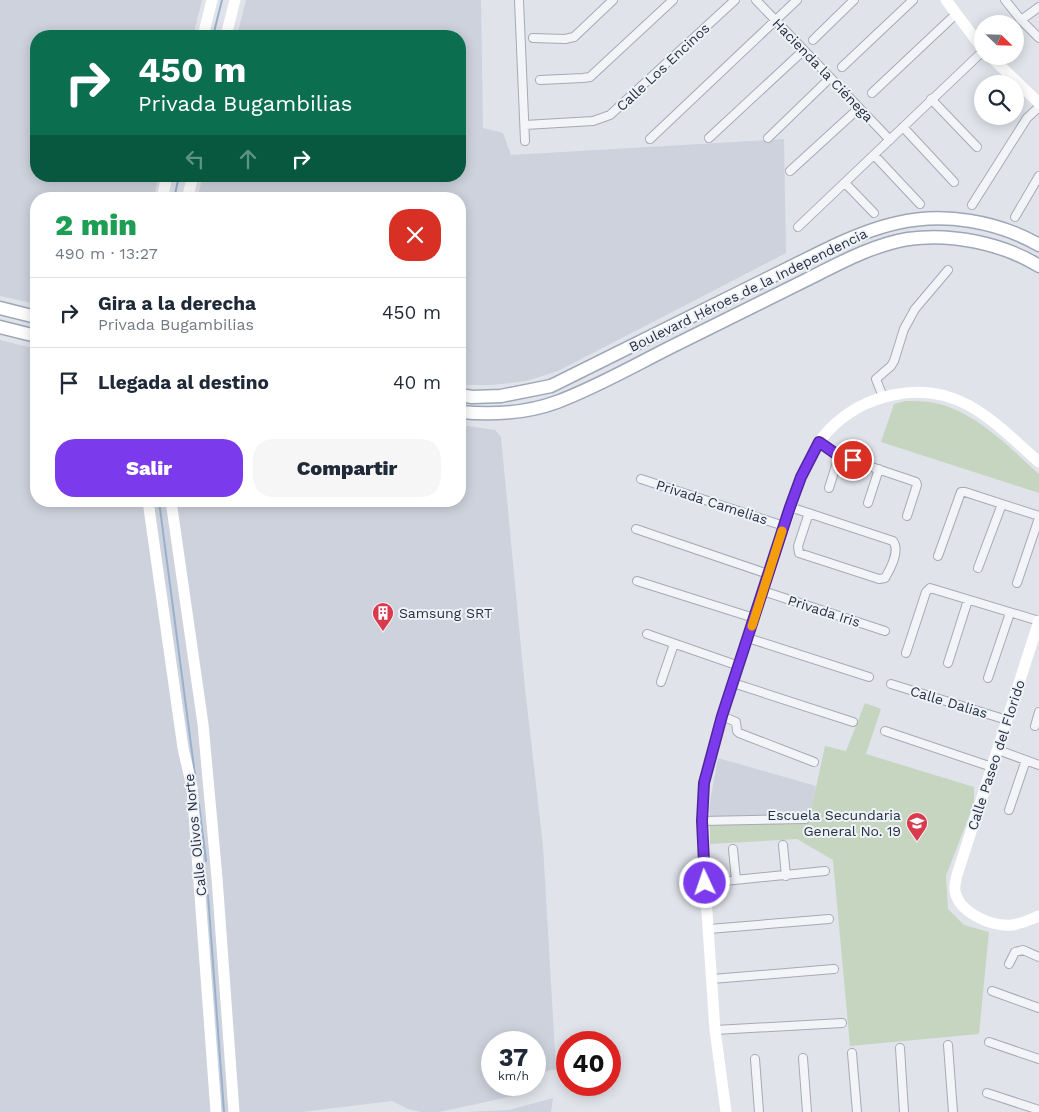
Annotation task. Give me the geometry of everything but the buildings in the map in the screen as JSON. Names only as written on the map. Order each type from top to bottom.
[{"type":"main road","name":"Boulevard Héroes de la Independencia","points":[[466,396],[501,396],[551,386],[852,237],[898,222],[932,219],[968,220],[994,226],[1039,244]]},
{"type":"main road","name":"Boulevard Héroes de la Independencia","points":[[466,412],[511,412],[557,402],[603,382],[829,269],[881,246],[907,240],[932,238],[958,239],[985,244],[1012,253],[1039,266]]},
{"type":"main road","points":[[0,308],[30,316]]},
{"type":"main road","points":[[0,328],[30,335]]},
{"type":"main road","points":[[557,402],[582,382],[583,370]]},
{"type":"street","points":[[204,30],[212,0]]},
{"type":"street","points":[[227,30],[234,0]]},
{"type":"street","points":[[519,0],[525,141]]},
{"type":"street","points":[[533,38],[565,39],[574,37],[613,0]]},
{"type":"street","points":[[540,80],[590,77],[672,0]]},
{"type":"street","name":"Calle Los Encinos","points":[[525,125],[593,121],[610,115],[735,0]]},
{"type":"street","name":"Hacienda la Ciénega","points":[[756,0],[890,140]]},
{"type":"street","points":[[650,139],[797,0]]},
{"type":"street","points":[[813,40],[854,0]]},
{"type":"street","points":[[842,67],[913,0]]},
{"type":"street","points":[[946,0],[974,38]]},
{"type":"street","points":[[1005,0],[1017,15]]},
{"type":"street","points":[[1024,18],[1039,7]]},
{"type":"street","points":[[872,93],[956,14]]},
{"type":"street","points":[[1024,23],[1039,38]]},
{"type":"street","points":[[709,138],[804,50]]},
{"type":"street","points":[[798,227],[974,59]]},
{"type":"street","points":[[999,65],[1039,103]]},
{"type":"street","points":[[768,138],[830,78]]},
{"type":"street","points":[[931,99],[977,148]]},
{"type":"street","points":[[972,206],[1027,118],[1039,107]]},
{"type":"street","points":[[790,171],[859,108]]},
{"type":"street","points":[[903,127],[954,182]]},
{"type":"street","points":[[874,154],[920,204]]},
{"type":"street","points":[[1015,216],[1039,176]]},
{"type":"street","points":[[845,183],[874,213]]},
{"type":"street","points":[[883,397],[876,378],[894,361],[904,329],[915,309],[948,270]]},
{"type":"street","points":[[726,1112],[715,1030],[705,883],[702,821],[704,783],[722,716],[801,477],[819,442],[828,431],[848,414],[883,397],[921,392],[954,398],[980,412],[1039,462]]},
{"type":"street","points":[[819,442],[839,456],[916,482],[917,485],[907,516]]},
{"type":"street","points":[[829,488],[839,456]]},
{"type":"street","points":[[868,503],[879,469]]},
{"type":"street","name":"Privada Camelias","points":[[641,479],[784,526]]},
{"type":"street","points":[[938,556],[961,492],[1002,504],[1039,517],[1017,583]]},
{"type":"street","points":[[978,568],[1002,504]]},
{"type":"street","name":"Calle Olivos Norte","points":[[149,507],[182,748],[192,787],[216,1112]]},
{"type":"street","name":"Calle Olivos Norte","points":[[171,507],[203,724],[217,878],[234,1112]]},
{"type":"street","points":[[790,507],[809,513],[894,543],[895,553],[887,575],[882,580],[802,554],[797,549],[809,513]]},
{"type":"street","points":[[636,529],[768,574]]},
{"type":"street","points":[[637,581],[754,618]]},
{"type":"street","points":[[906,653],[926,592],[929,589],[1039,621]]},
{"type":"street","name":"Privada Iris","points":[[762,591],[885,631]]},
{"type":"street","points":[[948,663],[968,600]]},
{"type":"street","points":[[988,678],[1010,613]]},
{"type":"street","name":"Calle Paseo del Florido","points":[[1039,621],[1036,646],[1007,720],[957,875],[955,889],[958,899],[964,907],[986,920],[1012,925],[1039,916]]},
{"type":"street","points":[[647,634],[739,666]]},
{"type":"street","points":[[748,638],[869,677]]},
{"type":"street","points":[[661,682],[674,644]]},
{"type":"street","points":[[733,683],[853,722]]},
{"type":"street","name":"Calle Dalias","points":[[891,684],[1007,720]]},
{"type":"street","points":[[1034,726],[1039,712]]},
{"type":"street","points":[[722,716],[736,722],[738,733],[814,762]]},
{"type":"street","points":[[885,731],[992,767]]},
{"type":"street","points":[[998,750],[1039,765]]},
{"type":"street","points":[[1009,810],[1026,760]]},
{"type":"street","points":[[702,821],[805,818]]},
{"type":"street","points":[[783,845],[786,876]]},
{"type":"street","points":[[734,849],[736,880]]},
{"type":"street","points":[[705,883],[825,871]]},
{"type":"street","points":[[709,929],[829,919]]},
{"type":"street","points":[[1009,964],[1015,952],[1023,950],[1039,957]]},
{"type":"street","points":[[712,978],[834,969]]},
{"type":"street","points":[[992,991],[1039,1008]]},
{"type":"street","points":[[715,1030],[842,1023]]},
{"type":"street","points":[[989,1042],[1039,1059]]},
{"type":"street","points":[[948,1045],[953,1112]]},
{"type":"street","points":[[900,1048],[904,1112]]},
{"type":"street","points":[[852,1053],[856,1112]]},
{"type":"street","points":[[803,1058],[808,1112]]},
{"type":"street","points":[[755,1059],[759,1112]]},
{"type":"street","points":[[987,1092],[1039,1110]]},
{"type":"shaded area","points":[[0,0],[202,0],[194,30],[30,30],[30,182],[157,182],[155,192],[30,192],[30,303],[0,296]]},
{"type":"shaded area","points":[[246,0],[481,0],[483,128],[503,133],[511,155],[784,139],[786,253],[558,371],[526,381],[493,385],[466,385],[466,192],[199,192],[201,182],[466,182],[466,30],[238,30]]},
{"type":"shaded area","points":[[0,340],[30,348],[30,507],[466,507],[466,426],[495,430],[501,437],[524,679],[543,846],[556,1069],[546,1072],[546,1031],[481,1031],[481,1096],[514,1096],[439,1112],[421,1112],[408,1109],[392,1101],[302,1112],[0,1112]]},
{"type":"shaded area","points":[[718,758],[816,786],[810,815],[710,817],[709,807]]},
{"type":"shaded area","points":[[553,1098],[551,1112],[467,1112],[509,1110]]},
{"type":"green space","points":[[905,401],[920,401],[943,405],[957,410],[982,425],[1039,474],[1039,493],[881,442],[894,404]]},
{"type":"green space","points":[[865,703],[881,709],[866,754],[974,787],[974,803],[946,876],[948,909],[964,925],[989,932],[979,1034],[850,1046],[833,860],[797,839],[710,844],[710,823],[810,815],[825,746],[846,751]]},
{"type":"waterway","points":[[214,30],[222,0]]},
{"type":"waterway","points":[[176,192],[178,182]]},
{"type":"waterway","points":[[160,507],[195,775]]},
{"type":"waterway","points":[[199,804],[206,861]]},
{"type":"waterway","points":[[208,895],[224,1112]]},
{"type":"slow traffic","points":[[752,626],[782,531]]},
{"type":"place","name":"Samsung SRT","points":[[383,632]]},
{"type":"place","name":"Escuela Secundaria General No. 19","points":[[917,842]]},
{"type":"route","points":[[705,883],[702,821],[704,783],[722,716],[790,507],[801,477],[819,442],[839,456],[853,460]]}]
